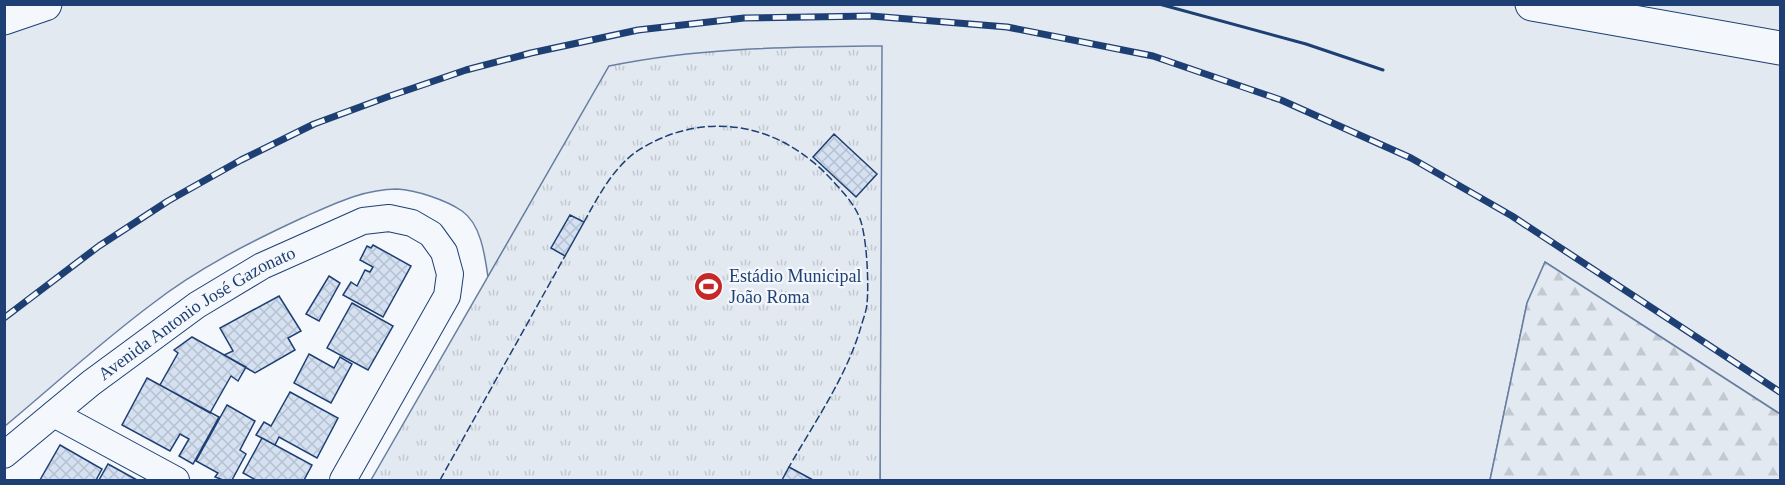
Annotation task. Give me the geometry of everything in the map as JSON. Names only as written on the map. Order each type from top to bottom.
[{"type":"main road","points":[[4,18],[45,4]]},
{"type":"main road","points":[[1532,4],[1780,48]]},
{"type":"street","name":"Avenida Antonio José Gazonato","points":[[4,455],[92,383],[197,305],[262,266],[363,221],[389,218],[412,223],[431,234],[444,252],[450,274],[447,296],[343,480]]},
{"type":"street","points":[[54,414],[176,480]]},
{"type":"green space","points":[[5,5],[1780,5],[1780,414],[1545,262],[1527,303],[1490,480],[880,480],[881,122],[559,154],[488,277],[478,232],[468,217],[455,207],[439,199],[397,189],[372,192],[348,199],[263,237],[187,279],[114,333],[5,426]]},
{"type":"green space","name":"Estádio Municipal João Roma","points":[[882,46],[880,480],[371,480],[609,66],[706,52]]},
{"type":"green space","points":[[1545,262],[1780,414],[1780,480],[1490,480],[1527,303]]},
{"type":"building","points":[[834,134],[877,174],[856,197],[813,157]]},
{"type":"building","points":[[570,215],[584,222],[565,256],[551,248]]},
{"type":"building","points":[[373,245],[411,266],[383,317],[343,295],[351,282],[357,286],[365,270],[370,272],[373,267],[360,260],[367,246],[371,248]]},
{"type":"building","points":[[329,276],[340,283],[319,321],[306,314]]},
{"type":"building","points":[[279,296],[301,331],[288,338],[295,350],[255,373],[224,355],[233,351],[220,328]]},
{"type":"building","points":[[352,303],[393,326],[368,370],[327,348]]},
{"type":"building","points":[[192,337],[246,367],[238,381],[231,376],[210,413],[160,385],[178,353],[174,350]]},
{"type":"building","points":[[309,354],[334,368],[340,357],[352,364],[331,403],[294,383]]},
{"type":"building","points":[[147,378],[219,417],[193,464],[179,456],[189,439],[180,434],[170,451],[122,425]]},
{"type":"building","points":[[290,392],[338,418],[317,458],[279,437],[275,445],[256,435],[264,422],[271,426]]},
{"type":"building","points":[[227,405],[255,421],[240,450],[246,454],[232,480],[215,477],[218,473],[196,461]]},
{"type":"building","points":[[262,438],[312,465],[304,480],[256,480],[243,473]]},
{"type":"building","points":[[60,445],[102,469],[96,480],[40,480]]},
{"type":"building","points":[[108,464],[137,480],[99,480]]},
{"type":"building","points":[[789,467],[813,480],[782,480]]},
{"type":"railway","points":[[4,318],[99,246],[168,201],[241,160],[314,124],[387,97],[466,70],[531,53],[638,30],[744,18],[871,16],[1007,27],[1153,56],[1281,100],[1411,158],[1512,216],[1780,392]]},
{"type":"fence","points":[[584,222],[608,181],[632,155],[667,136],[692,129],[717,126],[742,128],[789,145],[811,160],[846,195],[858,214],[863,232],[868,295],[866,307],[846,366],[789,467]]},
{"type":"fence","points":[[440,480],[565,256]]},
{"type":"wall","points":[[1159,4],[1306,44],[1383,70]]},
{"type":"place","name":"Estádio Municipal João Roma","points":[[708,286]]}]
